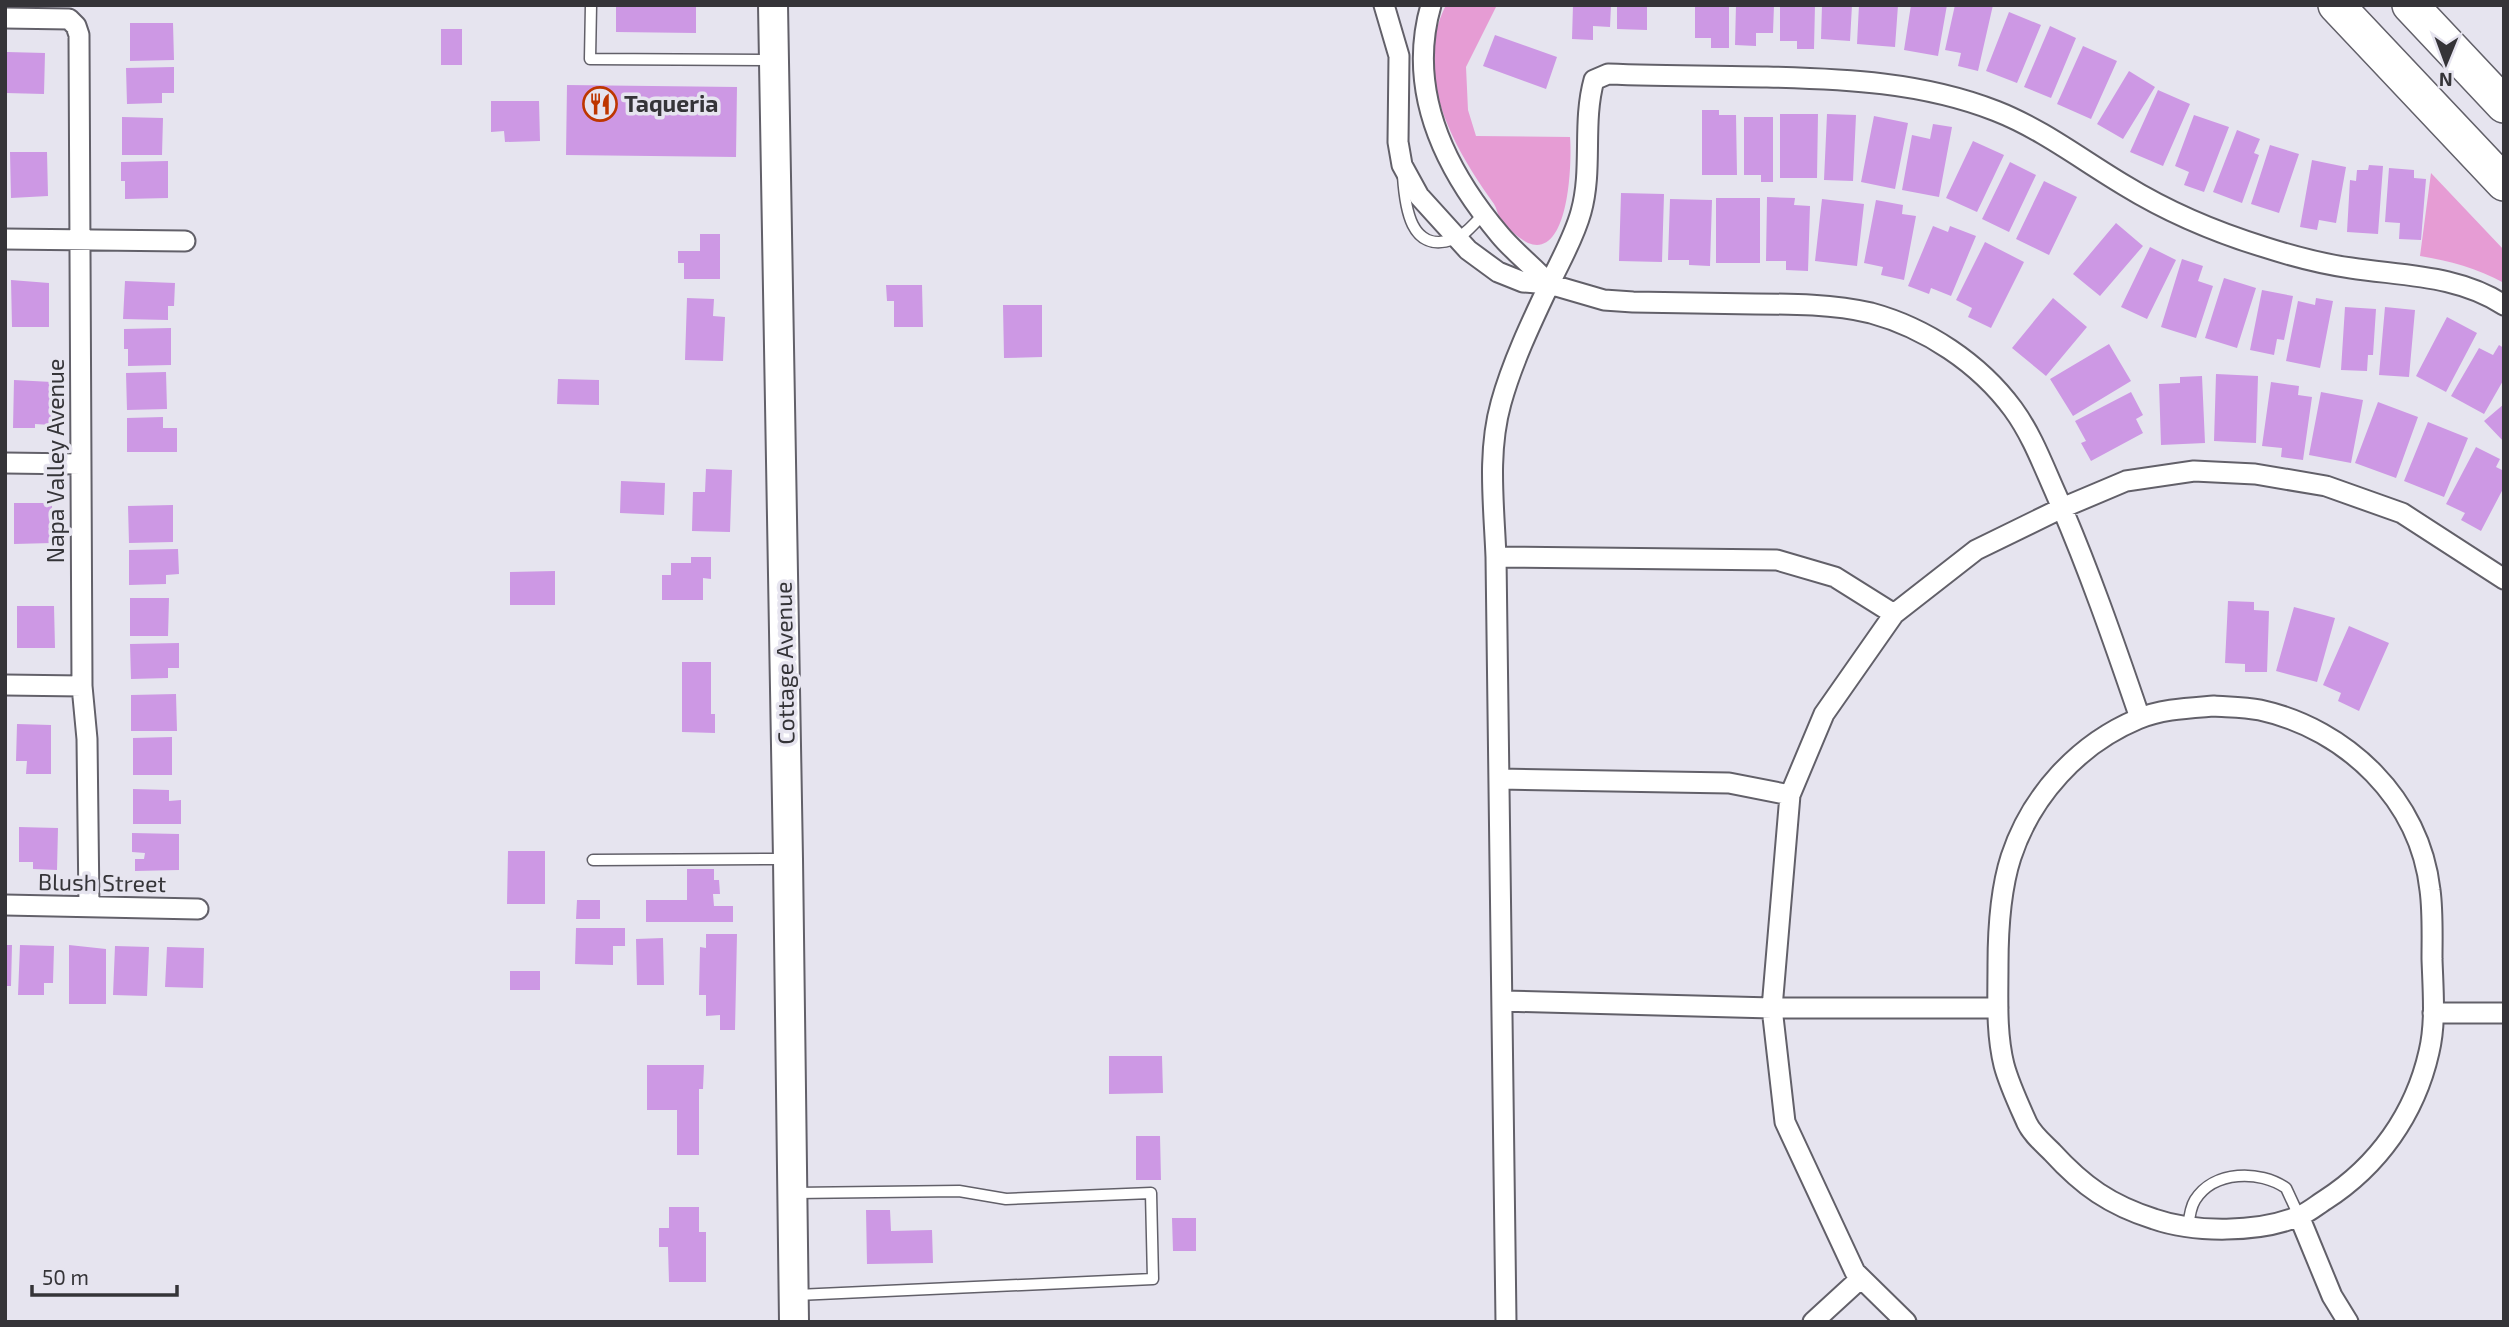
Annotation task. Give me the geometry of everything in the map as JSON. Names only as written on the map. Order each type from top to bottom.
[{"type":"highway","points":[[2336,5],[2504,183]]},
{"type":"highway","points":[[2410,5],[2504,105]]},
{"type":"street","name":"Cottage Avenue","points":[[773,5],[794,1309]]},
{"type":"street","points":[[1384,5],[1399,56],[1398,142],[1402,165],[1419,196],[1481,262],[1523,282],[1549,284],[1604,300],[1810,304],[1845,308],[1902,324],[1948,348],[1975,368],[2013,409],[2030,436],[2109,627],[2140,718]]},
{"type":"street","points":[[1432,5],[1424,35],[1424,92],[1429,111],[1452,164],[1483,215],[1549,284]]},
{"type":"street","name":"Napa Valley Avenue","points":[[5,18],[69,19],[76,26],[79,36],[82,686],[88,738],[89,906]]},
{"type":"street","points":[[1506,1322],[1496,557],[1492,460],[1500,405],[1507,382],[1549,284],[1573,237],[1581,212],[1586,188],[1589,109],[1594,80],[1608,74],[1813,78],[1869,81],[1954,97],[1997,111],[2036,131],[2163,208],[2217,232],[2305,259],[2351,268],[2439,279],[2473,289],[2504,305]]},
{"type":"street","points":[[5,239],[185,241]]},
{"type":"street","points":[[5,463],[81,464]]},
{"type":"street","points":[[1906,1322],[1855,1272],[1785,1122],[1772,1008],[1790,795],[1824,714],[1894,614],[1976,550],[2062,508],[2126,481],[2194,471],[2255,474],[2326,486],[2402,513],[2504,579]]},
{"type":"street","points":[[1496,557],[1777,561],[1835,577],[1894,614]]},
{"type":"street","points":[[5,685],[82,686]]},
{"type":"street","points":[[2214,706],[2259,710],[2304,724],[2342,744],[2379,777],[2403,810],[2418,842],[2430,887],[2433,1013],[2430,1049],[2422,1079],[2412,1105],[2395,1135],[2375,1159],[2352,1182],[2299,1216],[2240,1228],[2188,1228],[2127,1210],[2097,1194],[2071,1174],[2029,1128],[2004,1067],[1998,1026],[1998,953],[2002,901],[2010,859],[2040,797],[2070,762],[2108,734],[2140,718],[2173,710],[2214,706]]},
{"type":"street","points":[[1499,779],[1729,783],[1790,795]]},
{"type":"street","name":"Blush Street","points":[[5,905],[198,909]]},
{"type":"street","points":[[1502,1001],[1772,1008],[1998,1008]]},
{"type":"street","points":[[2433,1013],[2504,1013]]},
{"type":"street","points":[[2299,1216],[2332,1296],[2348,1322]]},
{"type":"street","points":[[1813,1322],[1861,1278]]},
{"type":"lane","points":[[591,5],[590,59],[772,60]]},
{"type":"lane","points":[[1457,239],[1483,215]]},
{"type":"lane","points":[[593,860],[788,859]]},
{"type":"lane","points":[[2188,1228],[2193,1202],[2200,1193],[2228,1178],[2246,1175],[2262,1177],[2287,1188],[2299,1216]]},
{"type":"lane","points":[[792,1193],[959,1191],[1006,1199],[1151,1193],[1153,1279],[794,1309]]},
{"type":"shaded area","points":[[1446,5],[1497,5],[1466,67],[1468,110],[1476,136],[1570,137],[1566,205],[1553,237],[1542,244],[1528,243],[1502,221],[1452,135],[1435,84],[1433,57],[1436,31]]},
{"type":"shaded area","points":[[2431,173],[2504,250],[2504,283],[2463,266],[2420,256]]},
{"type":"building","points":[[616,5],[696,5],[696,33],[616,32]]},
{"type":"building","points":[[1573,5],[1611,5],[1610,27],[1593,26],[1593,40],[1572,39]]},
{"type":"building","points":[[1617,5],[1647,5],[1647,30],[1617,29]]},
{"type":"building","points":[[1695,5],[1729,5],[1729,48],[1711,48],[1711,38],[1695,38]]},
{"type":"building","points":[[1736,5],[1774,5],[1773,33],[1756,33],[1756,46],[1735,45]]},
{"type":"building","points":[[1780,5],[1815,5],[1814,49],[1797,49],[1797,41],[1780,41]]},
{"type":"building","points":[[1822,5],[1852,5],[1850,41],[1821,39]]},
{"type":"building","points":[[1859,5],[1898,5],[1895,47],[1857,44]]},
{"type":"building","points":[[1911,5],[1947,5],[1938,56],[1904,50]]},
{"type":"building","points":[[1955,5],[1993,5],[1978,71],[1958,66],[1961,53],[1945,50]]},
{"type":"building","points":[[2009,12],[2041,25],[2017,83],[1986,71]]},
{"type":"building","points":[[130,23],[173,23],[174,60],[130,61]]},
{"type":"building","points":[[2050,26],[2076,38],[2051,98],[2024,87]]},
{"type":"building","points":[[441,29],[462,29],[462,65],[441,65]]},
{"type":"building","points":[[1495,35],[1557,57],[1546,89],[1483,66]]},
{"type":"building","points":[[2083,46],[2117,61],[2091,119],[2057,104]]},
{"type":"building","points":[[7,52],[45,53],[44,94],[6,93]]},
{"type":"building","points":[[174,67],[174,93],[162,93],[162,103],[127,104],[126,68]]},
{"type":"building","points":[[2129,71],[2155,87],[2123,139],[2097,124]]},
{"type":"building","points":[[567,85],[737,87],[736,157],[566,155]]},
{"type":"building","points":[[2158,90],[2190,104],[2163,166],[2130,152]]},
{"type":"building","points":[[491,101],[539,101],[540,141],[505,142],[504,131],[491,132]]},
{"type":"building","points":[[1702,110],[1719,110],[1719,115],[1736,115],[1737,175],[1702,175]]},
{"type":"building","points":[[1780,114],[1818,114],[1817,178],[1780,178]]},
{"type":"building","points":[[1827,114],[1856,115],[1853,181],[1824,180]]},
{"type":"building","points":[[2194,115],[2229,127],[2204,192],[2184,185],[2189,172],[2175,166]]},
{"type":"building","points":[[1874,116],[1908,123],[1895,189],[1861,182]]},
{"type":"building","points":[[122,117],[163,118],[162,155],[122,155]]},
{"type":"building","points":[[1744,117],[1773,117],[1773,182],[1761,182],[1761,175],[1744,175]]},
{"type":"building","points":[[1933,124],[1952,127],[1939,197],[1902,190],[1912,135],[1930,139]]},
{"type":"building","points":[[2237,130],[2260,139],[2254,153],[2259,155],[2242,203],[2213,192]]},
{"type":"building","points":[[1973,141],[2004,155],[1977,212],[1946,198]]},
{"type":"building","points":[[2270,145],[2299,154],[2279,213],[2251,204]]},
{"type":"building","points":[[10,152],[47,152],[48,196],[11,198]]},
{"type":"building","points":[[2312,160],[2346,167],[2336,223],[2319,220],[2317,230],[2300,227]]},
{"type":"building","points":[[168,161],[168,198],[125,199],[121,162]]},
{"type":"building","points":[[2010,162],[2036,175],[2009,232],[1982,219]]},
{"type":"building","points":[[2369,165],[2383,166],[2378,234],[2347,232],[2350,180],[2356,181],[2357,170],[2368,170]]},
{"type":"building","points":[[2389,168],[2414,170],[2414,178],[2426,179],[2421,240],[2399,239],[2400,223],[2385,222]]},
{"type":"building","points":[[2044,181],[2077,197],[2049,255],[2016,239]]},
{"type":"building","points":[[1621,193],[1664,194],[1662,262],[1619,261]]},
{"type":"building","points":[[1767,197],[1795,198],[1794,205],[1810,206],[1808,271],[1786,270],[1786,261],[1766,261]]},
{"type":"building","points":[[1716,198],[1760,198],[1760,263],[1716,263]]},
{"type":"building","points":[[1670,199],[1712,200],[1710,266],[1689,265],[1689,260],[1668,260]]},
{"type":"building","points":[[1822,199],[1864,204],[1857,266],[1815,261]]},
{"type":"building","points":[[1876,200],[1903,205],[1902,214],[1916,216],[1904,280],[1881,275],[1883,267],[1864,263]]},
{"type":"building","points":[[2116,223],[2143,246],[2100,296],[2073,274]]},
{"type":"building","points":[[1933,226],[1948,232],[1950,226],[1976,236],[1951,296],[1931,288],[1929,294],[1908,286]]},
{"type":"building","points":[[700,234],[720,234],[720,279],[684,279],[684,263],[678,263],[678,251],[700,251]]},
{"type":"building","points":[[1985,242],[2024,262],[1991,328],[1968,317],[1972,308],[1956,300]]},
{"type":"building","points":[[2150,247],[2176,260],[2147,319],[2121,307]]},
{"type":"building","points":[[2182,259],[2203,266],[2198,281],[2213,286],[2196,338],[2161,327]]},
{"type":"building","points":[[2224,278],[2256,288],[2237,348],[2205,338]]},
{"type":"building","points":[[11,280],[49,283],[49,327],[12,327]]},
{"type":"building","points":[[125,281],[175,283],[174,306],[168,306],[168,320],[123,319]]},
{"type":"building","points":[[886,285],[922,285],[923,327],[894,327],[894,301],[887,301]]},
{"type":"building","points":[[2262,290],[2293,296],[2284,340],[2277,339],[2274,355],[2250,350]]},
{"type":"building","points":[[687,298],[714,299],[713,316],[725,317],[723,361],[685,360]]},
{"type":"building","points":[[2053,298],[2087,327],[2046,376],[2012,348]]},
{"type":"building","points":[[2316,298],[2333,301],[2320,368],[2286,361],[2298,301],[2315,305]]},
{"type":"building","points":[[1003,305],[1042,305],[1042,357],[1004,358]]},
{"type":"building","points":[[2345,307],[2376,309],[2373,355],[2368,355],[2367,371],[2341,370]]},
{"type":"building","points":[[2385,307],[2415,310],[2409,377],[2379,375]]},
{"type":"building","points":[[2447,317],[2477,333],[2446,392],[2416,376]]},
{"type":"building","points":[[171,328],[171,365],[128,366],[128,349],[124,349],[124,329]]},
{"type":"building","points":[[2109,344],[2131,381],[2073,416],[2050,379]]},
{"type":"building","points":[[2499,345],[2504,348],[2504,379],[2484,414],[2451,396],[2479,348],[2493,355]]},
{"type":"building","points":[[166,372],[167,409],[127,410],[126,373]]},
{"type":"building","points":[[2216,374],[2258,376],[2256,443],[2214,441]]},
{"type":"building","points":[[2202,376],[2205,443],[2161,445],[2159,384],[2180,383],[2180,377]]},
{"type":"building","points":[[558,379],[599,380],[599,405],[557,404]]},
{"type":"building","points":[[14,380],[52,382],[51,425],[35,424],[35,428],[13,428]]},
{"type":"building","points":[[2271,382],[2299,386],[2298,395],[2312,397],[2303,460],[2281,457],[2282,448],[2262,446]]},
{"type":"building","points":[[2131,392],[2143,415],[2136,419],[2143,433],[2091,461],[2081,443],[2086,441],[2075,421]]},
{"type":"building","points":[[2321,392],[2363,400],[2351,463],[2309,455]]},
{"type":"building","points":[[2378,402],[2418,417],[2396,478],[2355,463]]},
{"type":"building","points":[[2504,404],[2504,442],[2484,421]]},
{"type":"building","points":[[163,417],[163,428],[177,428],[177,452],[127,452],[127,418]]},
{"type":"building","points":[[2428,422],[2468,438],[2444,497],[2404,481]]},
{"type":"building","points":[[2476,447],[2500,459],[2496,467],[2504,471],[2504,487],[2481,531],[2461,520],[2465,513],[2446,504]]},
{"type":"building","points":[[706,469],[732,470],[730,532],[692,531],[693,492],[705,492]]},
{"type":"building","points":[[621,481],[665,483],[664,515],[620,513]]},
{"type":"building","points":[[14,503],[52,503],[52,543],[14,544]]},
{"type":"building","points":[[173,505],[173,542],[129,543],[128,506]]},
{"type":"building","points":[[178,549],[179,574],[166,575],[166,584],[129,585],[129,550]]},
{"type":"building","points":[[691,557],[711,557],[711,579],[703,578],[703,600],[662,600],[662,575],[671,575],[671,563],[691,563]]},
{"type":"building","points":[[555,571],[555,605],[510,605],[510,572]]},
{"type":"building","points":[[130,598],[169,598],[168,636],[130,636]]},
{"type":"building","points":[[2228,601],[2254,602],[2254,610],[2269,611],[2267,672],[2245,672],[2245,664],[2225,663]]},
{"type":"building","points":[[17,606],[54,606],[55,648],[17,648]]},
{"type":"building","points":[[2294,607],[2335,618],[2317,682],[2276,671]]},
{"type":"building","points":[[2349,626],[2389,643],[2359,711],[2338,701],[2341,693],[2323,685]]},
{"type":"building","points":[[179,643],[179,668],[168,668],[168,678],[131,679],[130,644]]},
{"type":"building","points":[[682,662],[711,662],[711,714],[715,714],[715,733],[682,732]]},
{"type":"building","points":[[176,694],[177,731],[131,731],[131,695]]},
{"type":"building","points":[[17,724],[51,725],[51,774],[26,774],[27,761],[16,761]]},
{"type":"building","points":[[172,737],[172,775],[133,775],[133,738]]},
{"type":"building","points":[[133,789],[169,790],[169,801],[181,800],[181,824],[133,824]]},
{"type":"building","points":[[19,827],[58,828],[57,870],[33,869],[33,862],[19,862]]},
{"type":"building","points":[[132,833],[179,834],[179,870],[135,871],[135,859],[144,859],[145,853],[132,852]]},
{"type":"building","points":[[508,851],[545,851],[545,904],[507,904]]},
{"type":"building","points":[[687,869],[714,869],[714,880],[719,880],[720,894],[713,894],[714,906],[733,906],[733,922],[646,922],[646,900],[687,900]]},
{"type":"building","points":[[577,900],[600,900],[600,919],[576,919]]},
{"type":"building","points":[[576,928],[625,928],[625,946],[613,946],[613,965],[575,964]]},
{"type":"building","points":[[706,934],[737,934],[735,1030],[720,1030],[720,1015],[706,1016],[706,995],[699,995],[700,947],[706,948]]},
{"type":"building","points":[[663,938],[664,985],[637,985],[636,939]]},
{"type":"building","points":[[5,945],[12,945],[11,986],[5,986]]},
{"type":"building","points":[[20,945],[54,946],[53,983],[44,983],[44,995],[18,995]]},
{"type":"building","points":[[69,945],[106,949],[106,1004],[69,1004]]},
{"type":"building","points":[[115,946],[149,947],[147,996],[113,995]]},
{"type":"building","points":[[167,947],[204,948],[203,988],[165,987]]},
{"type":"building","points":[[510,971],[540,971],[540,990],[510,990]]},
{"type":"building","points":[[1109,1056],[1162,1056],[1163,1093],[1109,1094]]},
{"type":"building","points":[[647,1065],[704,1065],[703,1089],[699,1089],[699,1155],[677,1155],[677,1110],[647,1110]]},
{"type":"building","points":[[1136,1136],[1160,1136],[1161,1180],[1136,1180]]},
{"type":"building","points":[[669,1207],[699,1207],[699,1232],[706,1232],[706,1282],[669,1282],[668,1247],[659,1247],[659,1228],[669,1228]]},
{"type":"building","points":[[866,1210],[890,1210],[891,1231],[932,1230],[933,1263],[867,1264]]},
{"type":"building","points":[[1172,1218],[1196,1218],[1196,1251],[1173,1251]]},
{"type":"place","name":"Taqueria","points":[[600,104]]}]
